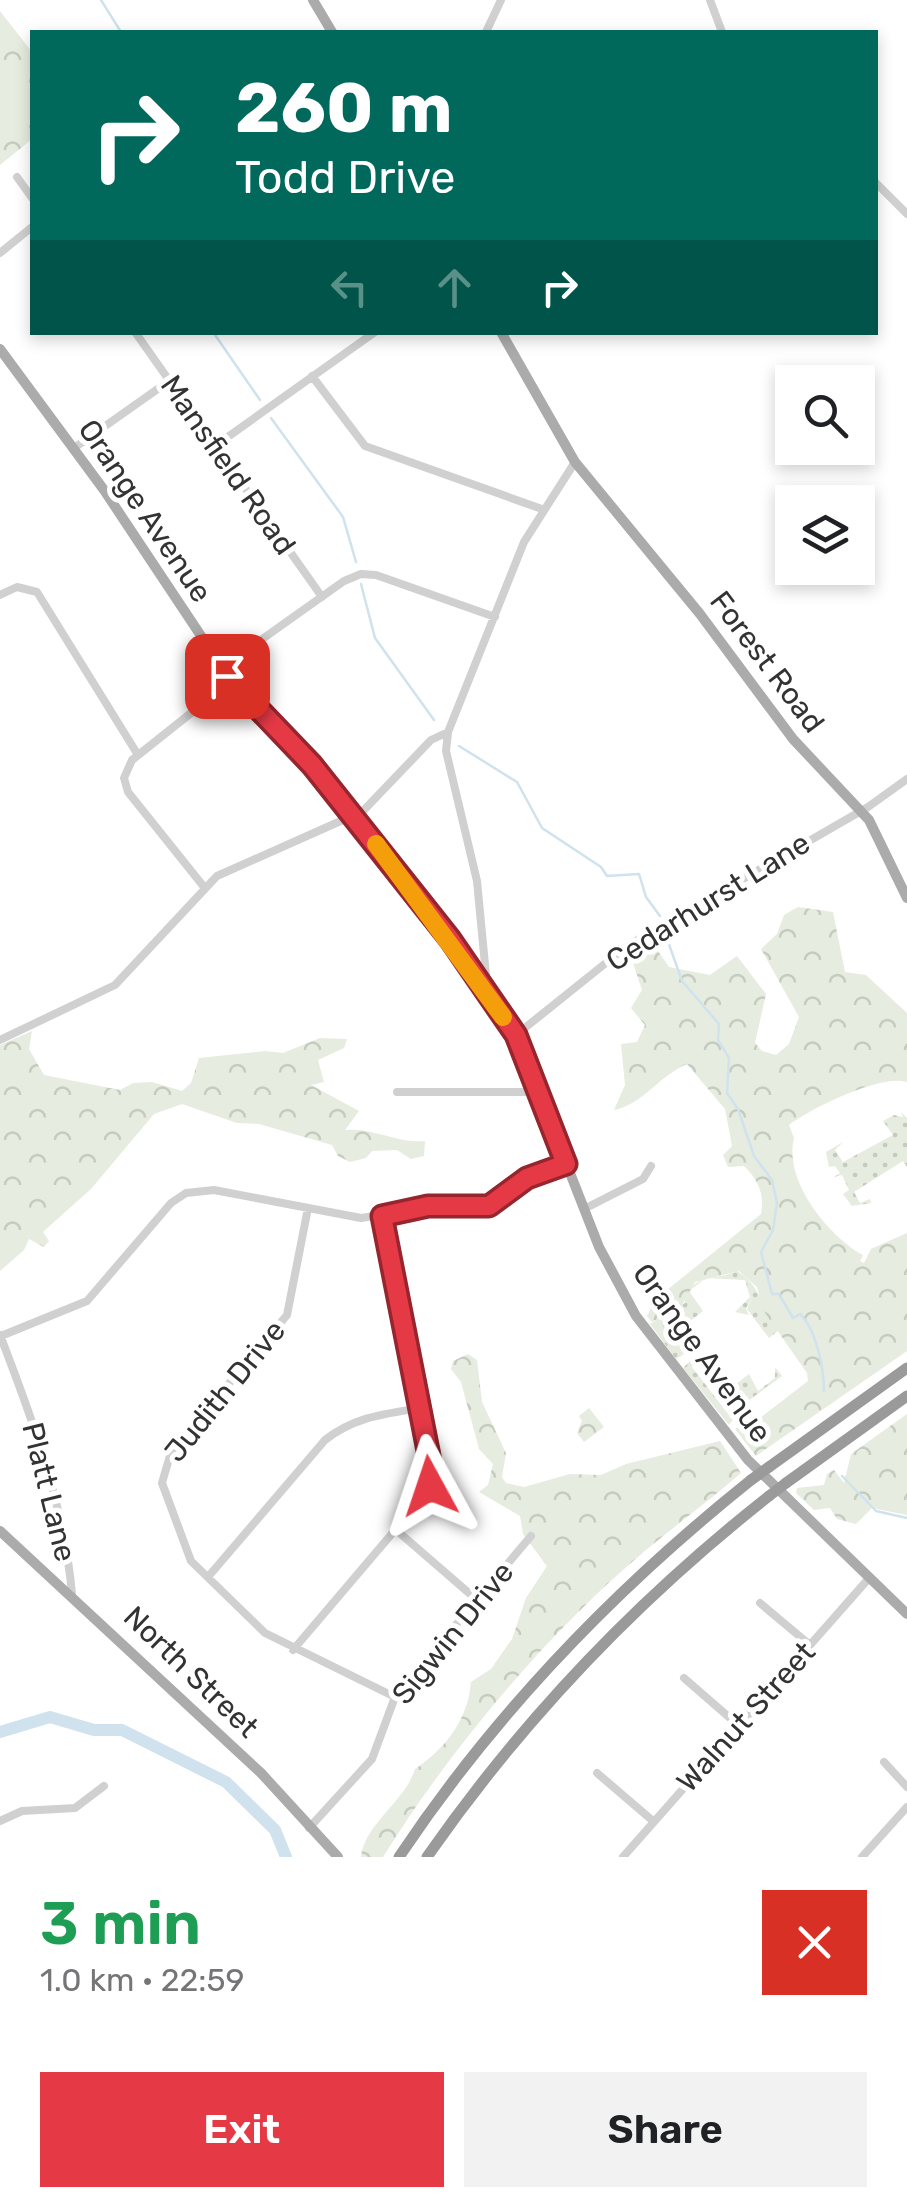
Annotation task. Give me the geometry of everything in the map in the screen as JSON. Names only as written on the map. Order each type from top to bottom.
[{"type":"highway","points":[[398,1857],[480,1747],[567,1647],[641,1574],[769,1466],[907,1368]]},
{"type":"highway","points":[[427,1857],[498,1761],[586,1661],[672,1577],[768,1496],[907,1396]]},
{"type":"main road","points":[[313,0],[331,30]]},
{"type":"main road","name":"Forest Road","points":[[503,335],[575,462],[700,614],[802,750],[861,810],[907,898]]},
{"type":"main road","name":"Orange Avenue","points":[[0,349],[74,448],[227,676],[293,743],[354,816],[426,906],[516,1035],[584,1209],[624,1298],[724,1433],[907,1614]]},
{"type":"main road","name":"North Street","points":[[0,1531],[261,1773],[338,1857]]},
{"type":"street","points":[[487,30],[501,0]]},
{"type":"street","points":[[710,0],[721,30]]},
{"type":"street","points":[[17,178],[30,195]]},
{"type":"street","points":[[878,185],[907,214]]},
{"type":"street","points":[[0,252],[30,229]]},
{"type":"street","name":"Mansfield Road","points":[[137,335],[322,597]]},
{"type":"street","points":[[215,446],[371,335]]},
{"type":"street","points":[[312,376],[366,446],[542,509]]},
{"type":"street","points":[[74,448],[169,381]]},
{"type":"street","points":[[488,996],[479,893],[446,751],[448,732],[518,554],[542,509],[575,462]]},
{"type":"street","points":[[204,887],[126,788],[124,773],[138,754],[225,686],[230,662],[350,578],[368,574],[495,617]]},
{"type":"street","points":[[0,594],[17,586],[37,592],[138,754]]},
{"type":"street","points":[[0,1040],[114,984],[204,887],[228,870],[363,811],[431,740],[448,732]]},
{"type":"street","name":"Cedarhurst Lane","points":[[516,1035],[627,946],[861,810],[907,778]]},
{"type":"street","points":[[396,1092],[540,1092]]},
{"type":"street","points":[[0,1335],[87,1302],[181,1195],[214,1190],[308,1208],[382,1216],[428,1206],[489,1206],[527,1178],[566,1164]]},
{"type":"street","points":[[584,1209],[643,1179],[651,1166]]},
{"type":"street","name":"Judith Drive","points":[[308,1208],[287,1315],[171,1452],[162,1472],[184,1550],[208,1577],[266,1633],[293,1650],[395,1697]]},
{"type":"street","points":[[293,1650],[431,1480],[382,1216]]},
{"type":"street","name":"Platt Lane","points":[[0,1335],[36,1432],[68,1545],[72,1594]]},
{"type":"street","points":[[208,1577],[325,1440],[342,1426],[369,1416],[420,1408]]},
{"type":"street","points":[[395,1529],[477,1600]]},
{"type":"street","name":"Sigwin Drive","points":[[309,1828],[372,1760],[395,1697],[532,1536]]},
{"type":"street","name":"Walnut Street","points":[[623,1857],[870,1577]]},
{"type":"street","points":[[760,1604],[810,1646]]},
{"type":"street","points":[[684,1678],[738,1726]]},
{"type":"street","points":[[884,1762],[907,1787]]},
{"type":"street","points":[[597,1774],[654,1821]]},
{"type":"street","points":[[0,1821],[22,1811],[75,1808],[104,1786]]},
{"type":"street","points":[[862,1857],[907,1807]]},
{"type":"green space","points":[[0,11],[30,49],[30,141],[0,165]]},
{"type":"green space","points":[[0,71],[30,110],[30,125],[0,148]]},
{"type":"green space","points":[[798,907],[833,912],[845,972],[866,975],[907,1013],[907,1082],[863,1088],[812,1110],[789,1125],[794,1138],[792,1155],[803,1190],[824,1222],[863,1255],[860,1261],[864,1263],[871,1249],[907,1233],[907,1351],[756,1456],[735,1429],[742,1425],[746,1429],[808,1381],[807,1373],[763,1310],[757,1287],[739,1271],[695,1282],[680,1309],[652,1322],[647,1316],[656,1299],[761,1214],[759,1188],[744,1166],[728,1167],[723,1155],[732,1146],[725,1109],[687,1064],[633,1102],[614,1110],[625,1085],[621,1044],[637,1042],[645,1025],[631,1008],[642,990],[629,951],[649,938],[669,967],[710,975],[737,956],[766,994],[755,1043],[762,1051],[776,1055],[789,1044],[799,1017],[761,949],[777,934],[784,915]]},
{"type":"green space","points":[[32,1031],[29,1049],[44,1075],[120,1090],[133,1083],[152,1082],[182,1091],[191,1083],[199,1058],[265,1051],[283,1053],[320,1038],[347,1039],[344,1048],[318,1060],[324,1082],[311,1085],[359,1111],[345,1130],[425,1141],[424,1156],[411,1159],[397,1150],[372,1151],[366,1158],[350,1162],[338,1156],[332,1145],[259,1124],[237,1123],[182,1104],[154,1114],[91,1189],[43,1232],[49,1241],[44,1247],[29,1239],[24,1250],[0,1271],[0,1045]]},
{"type":"green space","points":[[901,1112],[907,1118],[907,1167],[903,1161],[854,1192],[860,1203],[870,1199],[871,1203],[852,1206],[843,1194],[849,1190],[842,1175],[834,1177],[840,1173],[835,1166],[829,1167],[826,1152],[843,1142],[835,1150],[843,1162],[893,1135],[883,1121],[894,1115],[903,1117]]},
{"type":"green space","points":[[737,1271],[745,1276],[779,1330],[769,1338],[747,1309],[753,1296],[746,1309],[749,1315],[735,1312],[750,1297],[745,1280],[710,1278]]},
{"type":"green space","points":[[704,1280],[689,1291],[703,1311],[680,1329],[679,1335],[692,1349],[676,1359],[650,1324],[685,1303],[685,1294],[696,1283]]},
{"type":"green space","points":[[468,1354],[477,1360],[482,1402],[506,1453],[502,1477],[506,1483],[524,1487],[570,1474],[601,1475],[626,1464],[720,1441],[741,1473],[646,1550],[573,1617],[470,1734],[383,1857],[361,1857],[370,1834],[403,1792],[415,1769],[453,1732],[465,1709],[471,1682],[491,1669],[512,1639],[526,1598],[547,1566],[523,1534],[520,1516],[479,1492],[488,1485],[493,1464],[479,1449],[461,1382],[451,1369],[453,1361]]},
{"type":"green space","points":[[695,1362],[692,1367],[729,1415],[736,1415],[729,1425],[683,1368]]},
{"type":"green space","points":[[775,1367],[782,1376],[748,1401],[735,1385],[749,1374],[758,1391],[775,1378]]},
{"type":"green space","points":[[589,1408],[604,1427],[584,1442],[577,1433],[582,1421],[579,1416]]},
{"type":"green space","points":[[907,1414],[907,1515],[872,1508],[856,1524],[837,1519],[830,1508],[814,1510],[796,1493],[797,1488],[824,1485],[827,1474],[834,1470],[844,1483],[851,1454]]},
{"type":"waterway","points":[[101,0],[120,30]]},
{"type":"waterway","points":[[215,335],[260,400]]},
{"type":"waterway","points":[[271,418],[343,517],[356,562]]},
{"type":"waterway","points":[[361,584],[375,638],[434,720]]},
{"type":"waterway","points":[[459,746],[517,782],[542,828],[601,867],[607,876],[639,874],[646,897],[660,916]]},
{"type":"waterway","points":[[665,933],[682,981],[719,1024],[718,1040],[729,1058],[727,1093],[738,1109],[754,1156],[772,1180],[777,1203],[773,1230],[761,1252],[772,1294],[779,1294],[793,1318],[800,1314],[806,1321],[821,1361],[824,1391]]},
{"type":"waterway","points":[[842,1476],[876,1511],[907,1518]]},
{"type":"waterway","points":[[0,1732],[50,1717],[94,1730],[122,1730],[226,1782],[275,1830],[286,1857]]},
{"type":"slow traffic","points":[[376,844],[426,906],[503,1017]]},
{"type":"route","points":[[227,676],[312,765],[450,939],[516,1035],[566,1164],[527,1178],[489,1206],[428,1206],[382,1216],[431,1466],[430,1486]]}]
